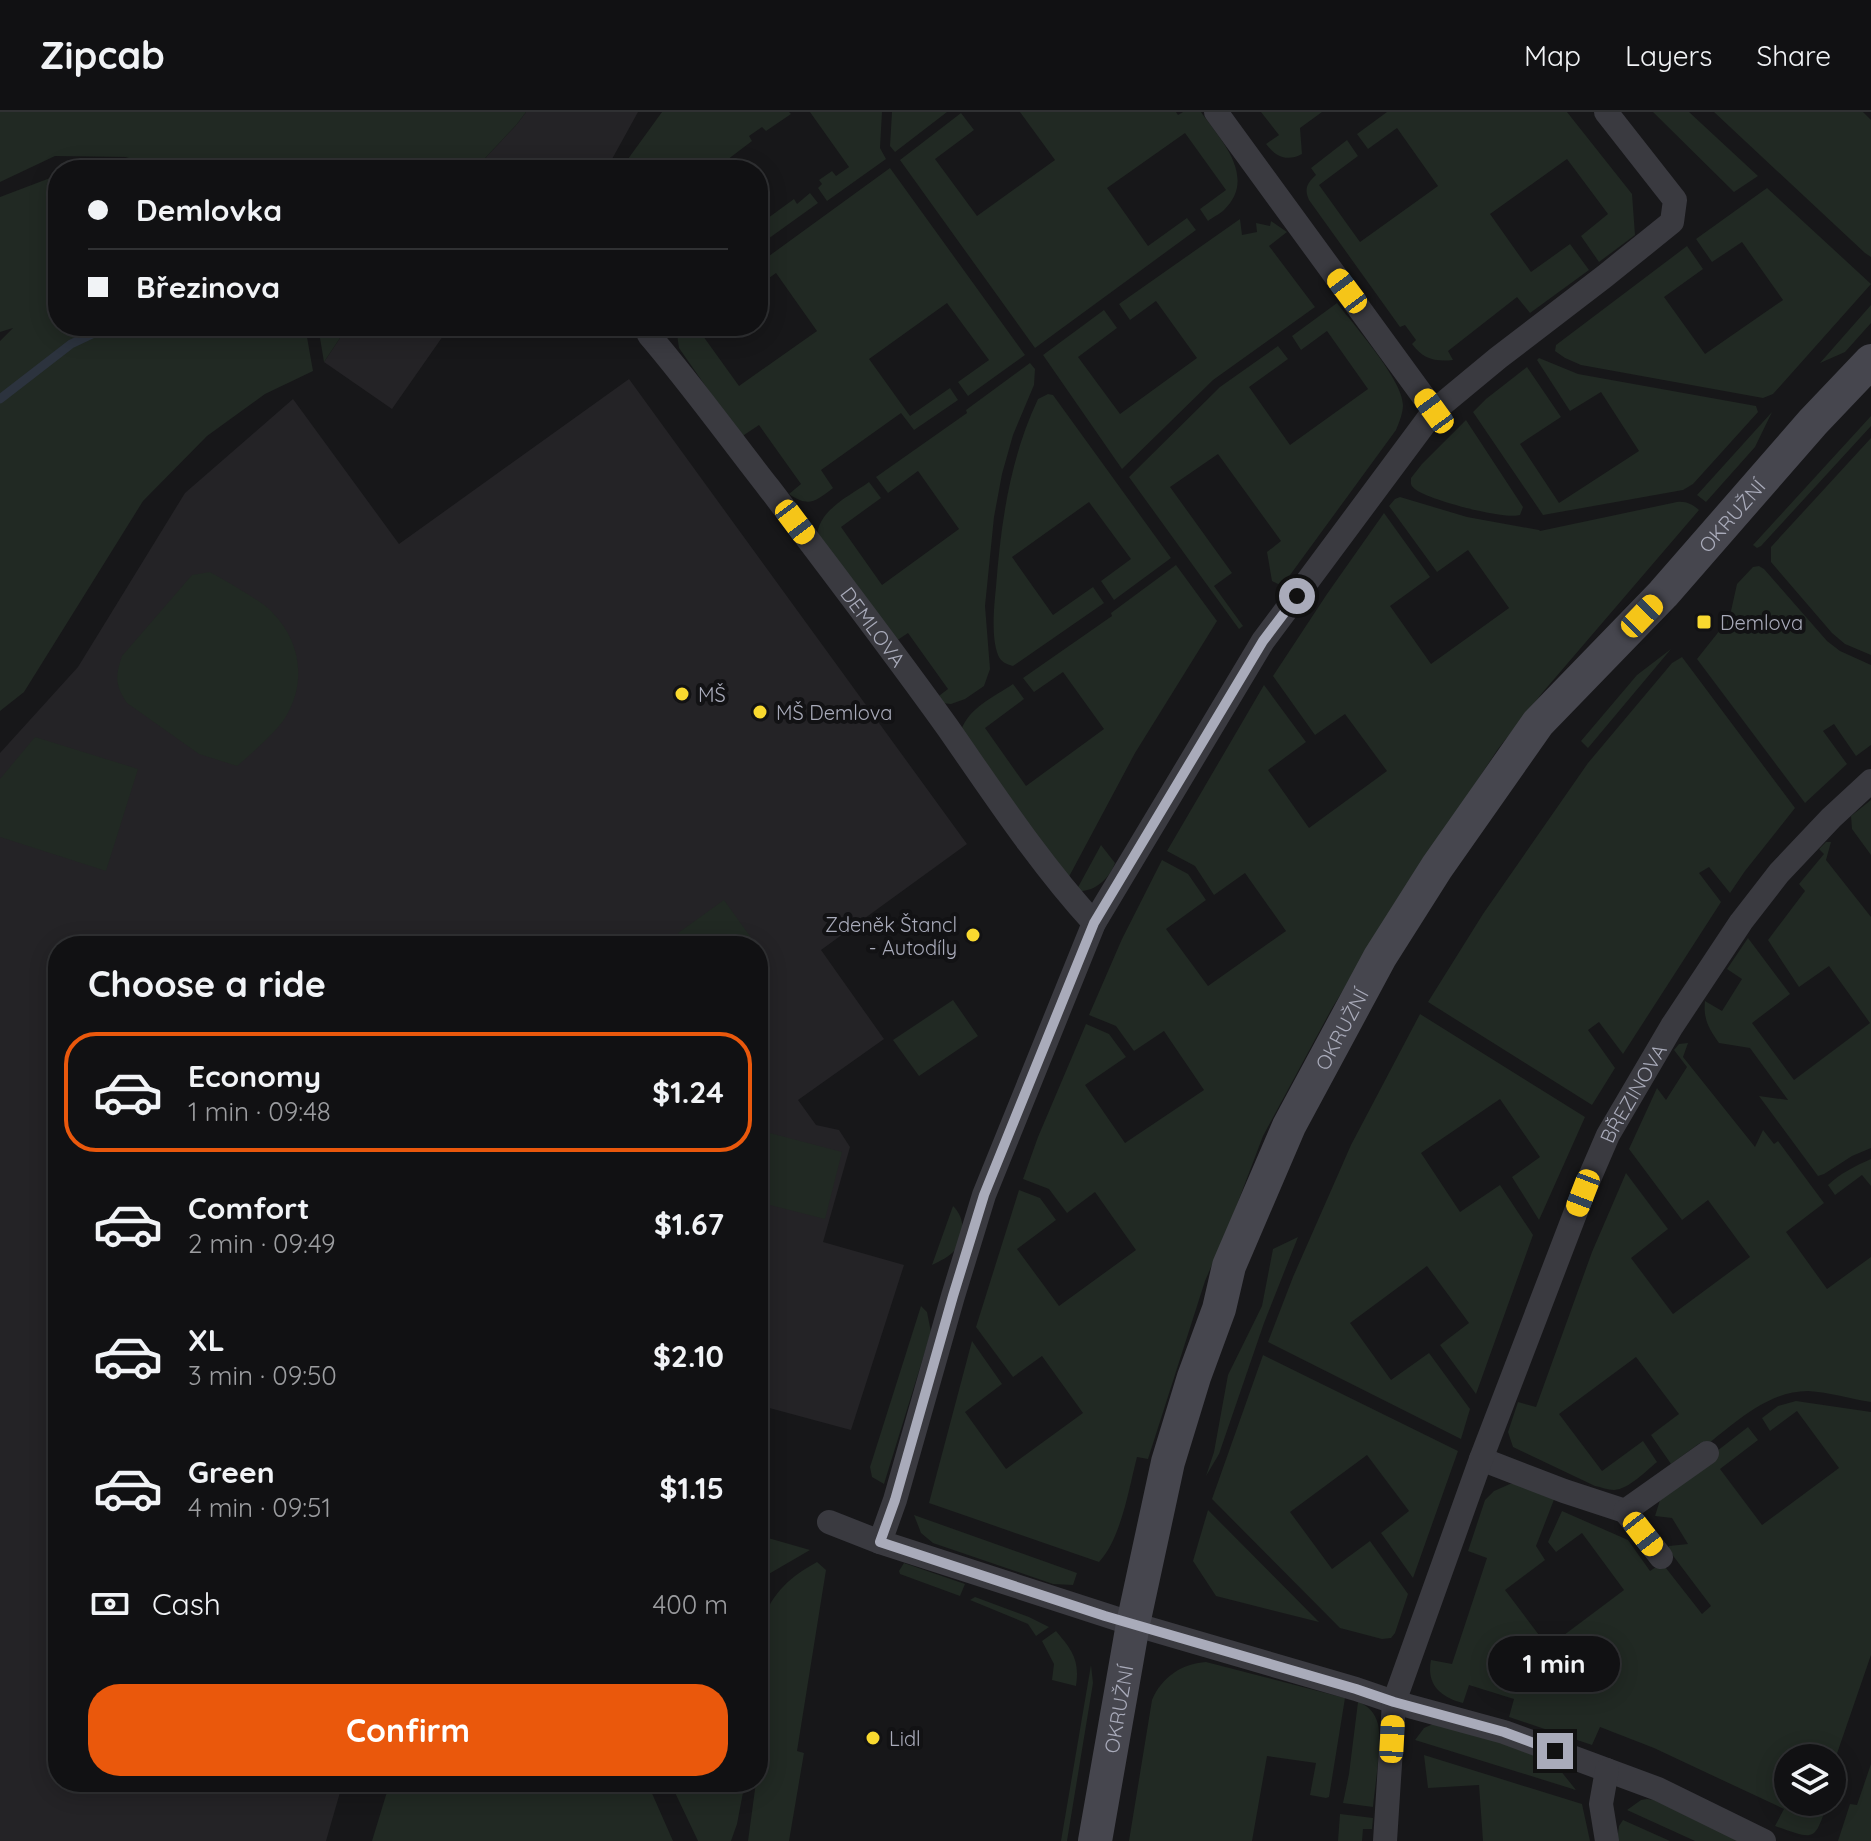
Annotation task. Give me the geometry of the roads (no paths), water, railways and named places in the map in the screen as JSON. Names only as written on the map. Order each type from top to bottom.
[{"type":"street","points":[[1216,112],[1434,411]]},
{"type":"street","points":[[880,1542],[984,1195],[1094,923],[1263,641],[1434,411],[1672,222],[1675,200],[1606,112]]},
{"type":"street","name":"DEMLOVA","points":[[650,336],[804,534],[1066,893],[1094,923]]},
{"type":"street","name":"OKRUŽNÍ","points":[[1095,1841],[1133,1624],[1168,1462],[1219,1309],[1229,1266],[1289,1126],[1380,957],[1437,867],[1538,723],[1663,594],[1871,361]]},
{"type":"street","name":"BŘEZINOVA","points":[[1385,1841],[1394,1702],[1481,1459],[1583,1193],[1616,1121],[1672,1026],[1741,922],[1779,873],[1871,781]]},
{"type":"street","points":[[1625,1511],[1707,1453]]},
{"type":"street","points":[[1481,1459],[1625,1511],[1661,1557]]},
{"type":"street","points":[[829,1522],[880,1542],[1133,1624],[1504,1732],[1658,1789],[1764,1841]]},
{"type":"street","points":[[1607,1770],[1601,1804],[1607,1841]]},
{"type":"waterway","points":[[0,399],[71,344],[88,336]]},
{"type":"place","name":"Demlova","points":[[1704,622]]},
{"type":"place","name":"MŠ","points":[[682,694]]},
{"type":"place","name":"MŠ Demlova","points":[[760,712]]},
{"type":"place","name":"Zdeněk Štancl - Autodíly","points":[[973,935]]},
{"type":"place","name":"Lidl","points":[[873,1738]]}]
